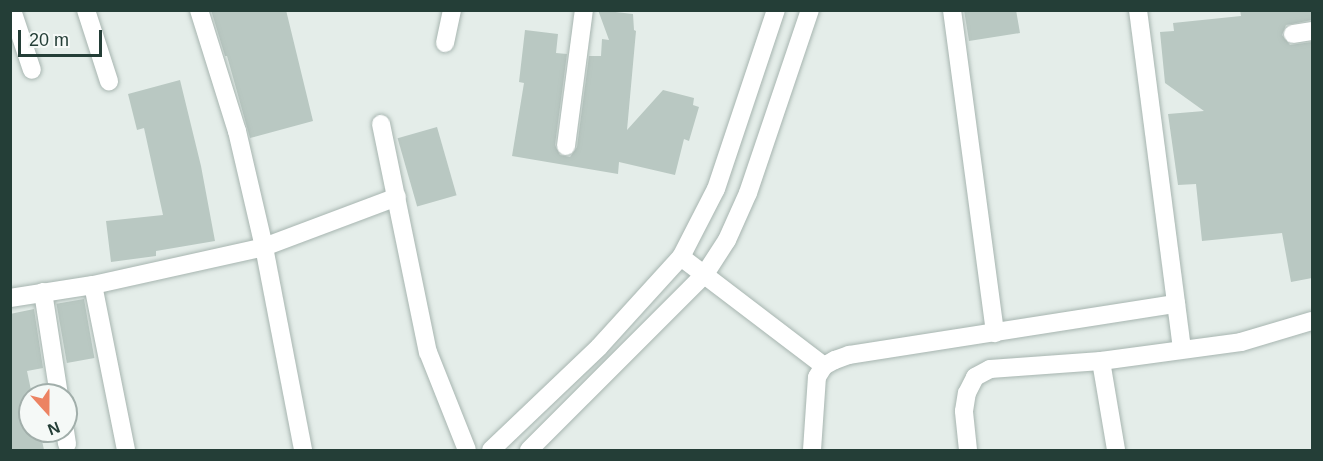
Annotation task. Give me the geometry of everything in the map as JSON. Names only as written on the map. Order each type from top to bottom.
[{"type":"street","points":[[12,10],[32,70]]},
{"type":"street","points":[[86,10],[109,81]]},
{"type":"street","points":[[199,10],[237,131],[264,247],[303,450]]},
{"type":"street","points":[[445,43],[452,10]]},
{"type":"street","points":[[566,146],[584,10]]},
{"type":"street","points":[[529,450],[705,274],[739,218],[810,10]]},
{"type":"street","points":[[952,10],[995,333]]},
{"type":"street","points":[[1138,10],[1182,349]]},
{"type":"street","points":[[491,450],[599,347],[681,257],[716,189],[773,11]]},
{"type":"street","points":[[1293,34],[1312,31]]},
{"type":"street","points":[[381,124],[428,352],[466,450]]},
{"type":"street","points":[[10,298],[93,285],[264,247],[397,197]]},
{"type":"street","points":[[681,257],[824,366]]},
{"type":"street","points":[[93,285],[126,450]]},
{"type":"street","points":[[43,292],[57,383]]},
{"type":"street","points":[[812,450],[817,377],[824,366],[849,355],[1176,304]]},
{"type":"street","points":[[968,450],[964,411],[967,393],[975,377],[990,369],[1101,361],[1241,342],[1312,321]]},
{"type":"street","points":[[1101,361],[1116,450]]},
{"type":"building","points":[[211,10],[286,10],[313,121],[250,138],[227,56],[225,56]]},
{"type":"building","points":[[598,10],[633,14],[636,31],[627,130],[663,90],[694,98],[693,105],[699,107],[689,141],[684,139],[675,175],[619,162],[618,174],[512,156],[524,83],[519,82],[525,30],[558,34],[556,53],[567,54],[555,145],[560,155],[570,157],[577,147],[589,56],[601,56],[602,39],[609,40]]},
{"type":"building","points":[[964,10],[1016,10],[1020,33],[969,41]]},
{"type":"building","points":[[1240,10],[1312,10],[1312,20],[1286,25],[1282,35],[1290,45],[1312,42],[1312,278],[1291,282],[1282,233],[1202,241],[1196,184],[1178,185],[1168,114],[1204,111],[1165,83],[1160,32],[1174,31],[1173,23],[1241,16]]},
{"type":"building","points":[[180,80],[201,166],[215,241],[156,251],[156,256],[111,262],[106,221],[163,215],[144,128],[137,130],[128,94]]},
{"type":"building","points":[[437,127],[457,195],[417,207],[398,138]]},
{"type":"building","points":[[84,299],[94,358],[67,363],[56,304]]},
{"type":"building","points":[[34,309],[43,368],[27,371],[30,383],[18,383],[18,443],[43,443],[44,450],[10,450],[10,314]]}]
